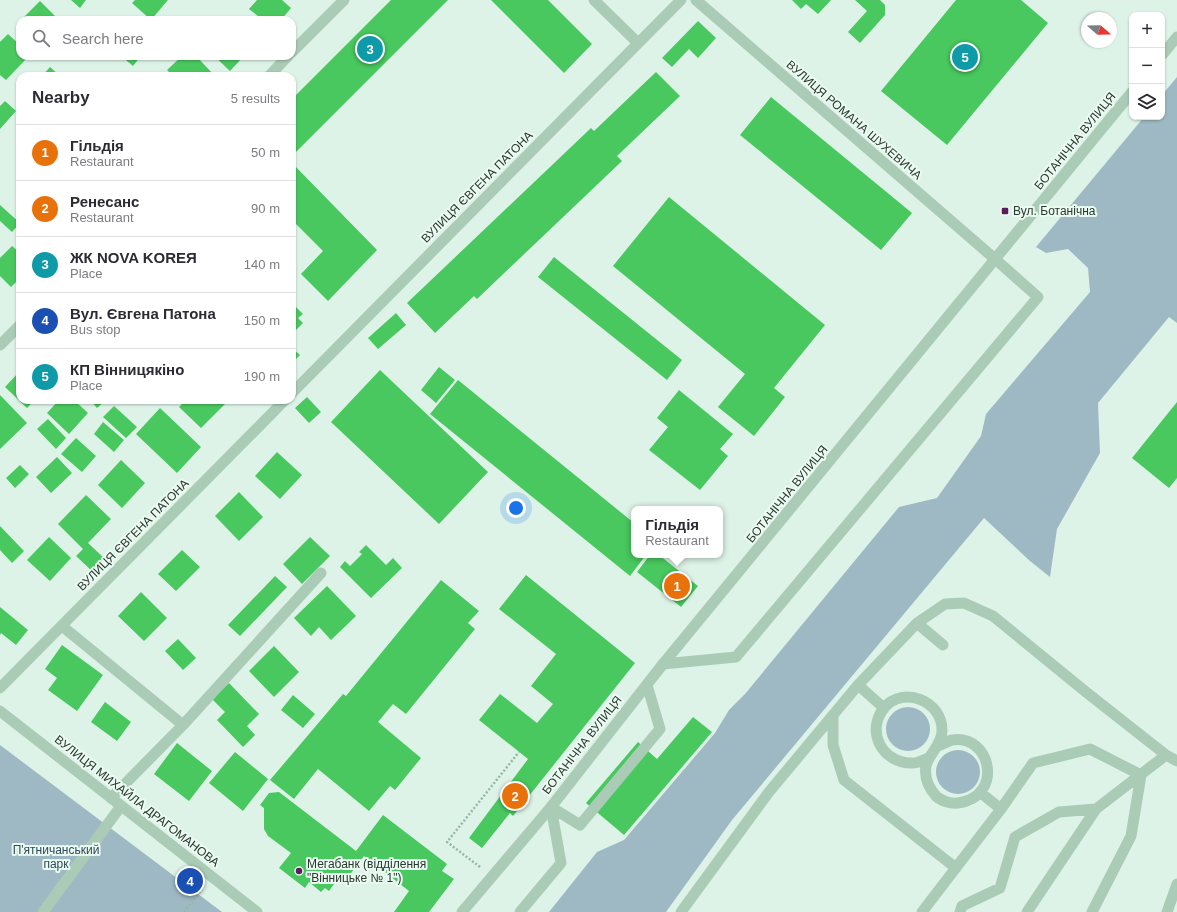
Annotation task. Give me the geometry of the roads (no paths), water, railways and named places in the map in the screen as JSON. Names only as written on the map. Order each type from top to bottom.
[{"type":"street","points":[[296,48],[344,0]]},
{"type":"street","points":[[594,0],[638,43]]},
{"type":"street","name":"ВУЛИЦЯ ЄВГЕНА ПАТОНА","points":[[296,389],[681,0]]},
{"type":"street","name":"ВУЛИЦЯ РОМАНА ШУХЕВИЧА","points":[[663,664],[736,657],[1038,297],[696,0]]},
{"type":"street","points":[[1165,51],[1177,37]]},
{"type":"street","points":[[273,72],[284,60]]},
{"type":"street","name":"БОТАНІЧНА ВУЛИЦЯ","points":[[462,912],[551,807],[663,664],[1129,96]]},
{"type":"street","points":[[0,345],[16,329]]},
{"type":"street","name":"ВУЛИЦЯ ЄВГЕНА ПАТОНА","points":[[0,688],[281,404]]},
{"type":"street","points":[[111,798],[183,725],[321,572]]},
{"type":"street","points":[[681,912],[769,792],[858,685],[918,623],[945,604],[964,603],[993,616],[1086,692],[1166,755],[1177,761]]},
{"type":"street","points":[[918,623],[943,645]]},
{"type":"street","points":[[62,626],[183,725]]},
{"type":"street","points":[[551,807],[580,825],[660,729],[647,685]]},
{"type":"street","points":[[858,685],[884,708]]},
{"type":"street","points":[[914,697],[929,703],[939,715],[942,731],[938,746],[928,758],[913,764],[897,762],[884,752],[876,738],[876,722],[884,708],[897,698],[914,697]]},
{"type":"street","name":"ВУЛИЦЯ МИХАЙЛА ДРАГОМАНОВА","points":[[1,714],[122,806],[257,912]]},
{"type":"street","points":[[833,716],[833,745],[844,780],[956,868]]},
{"type":"street","points":[[928,758],[925,773],[929,788],[939,799],[954,804],[969,802],[981,793],[988,779],[988,764],[980,750],[967,742],[952,740],[938,746]]},
{"type":"street","points":[[922,912],[1001,809],[1033,763],[1090,749],[1141,775]]},
{"type":"street","points":[[1027,912],[1096,809],[1166,755]]},
{"type":"street","points":[[1092,912],[1131,836],[1141,775]]},
{"type":"street","points":[[981,793],[1001,809]]},
{"type":"street","points":[[43,912],[122,806]]},
{"type":"street","points":[[520,912],[561,863],[551,807]]},
{"type":"street","points":[[960,912],[962,906],[1000,888],[1015,837],[1059,812],[1096,809]]},
{"type":"street","points":[[1167,912],[1177,884]]},
{"type":"place","name":"ЖК NOVA KOREЯ","points":[[370,49]]},
{"type":"place","name":"КП Вінницякіно","points":[[965,57]]},
{"type":"place","name":"Вул. Ботанічна","points":[[1005,211]]},
{"type":"place","name":"Гільдія","points":[[677,586]]},
{"type":"place","name":"Ренесанс","points":[[515,796]]},
{"type":"place","name":"Мегабанк (відділення \"Вінницьке № 1\")","points":[[299,871]]},
{"type":"place","name":"Вул. Євгена Патона","points":[[190,881]]},
{"type":"park label","name":"П'ятничанський парк","points":[[56,857]]}]
